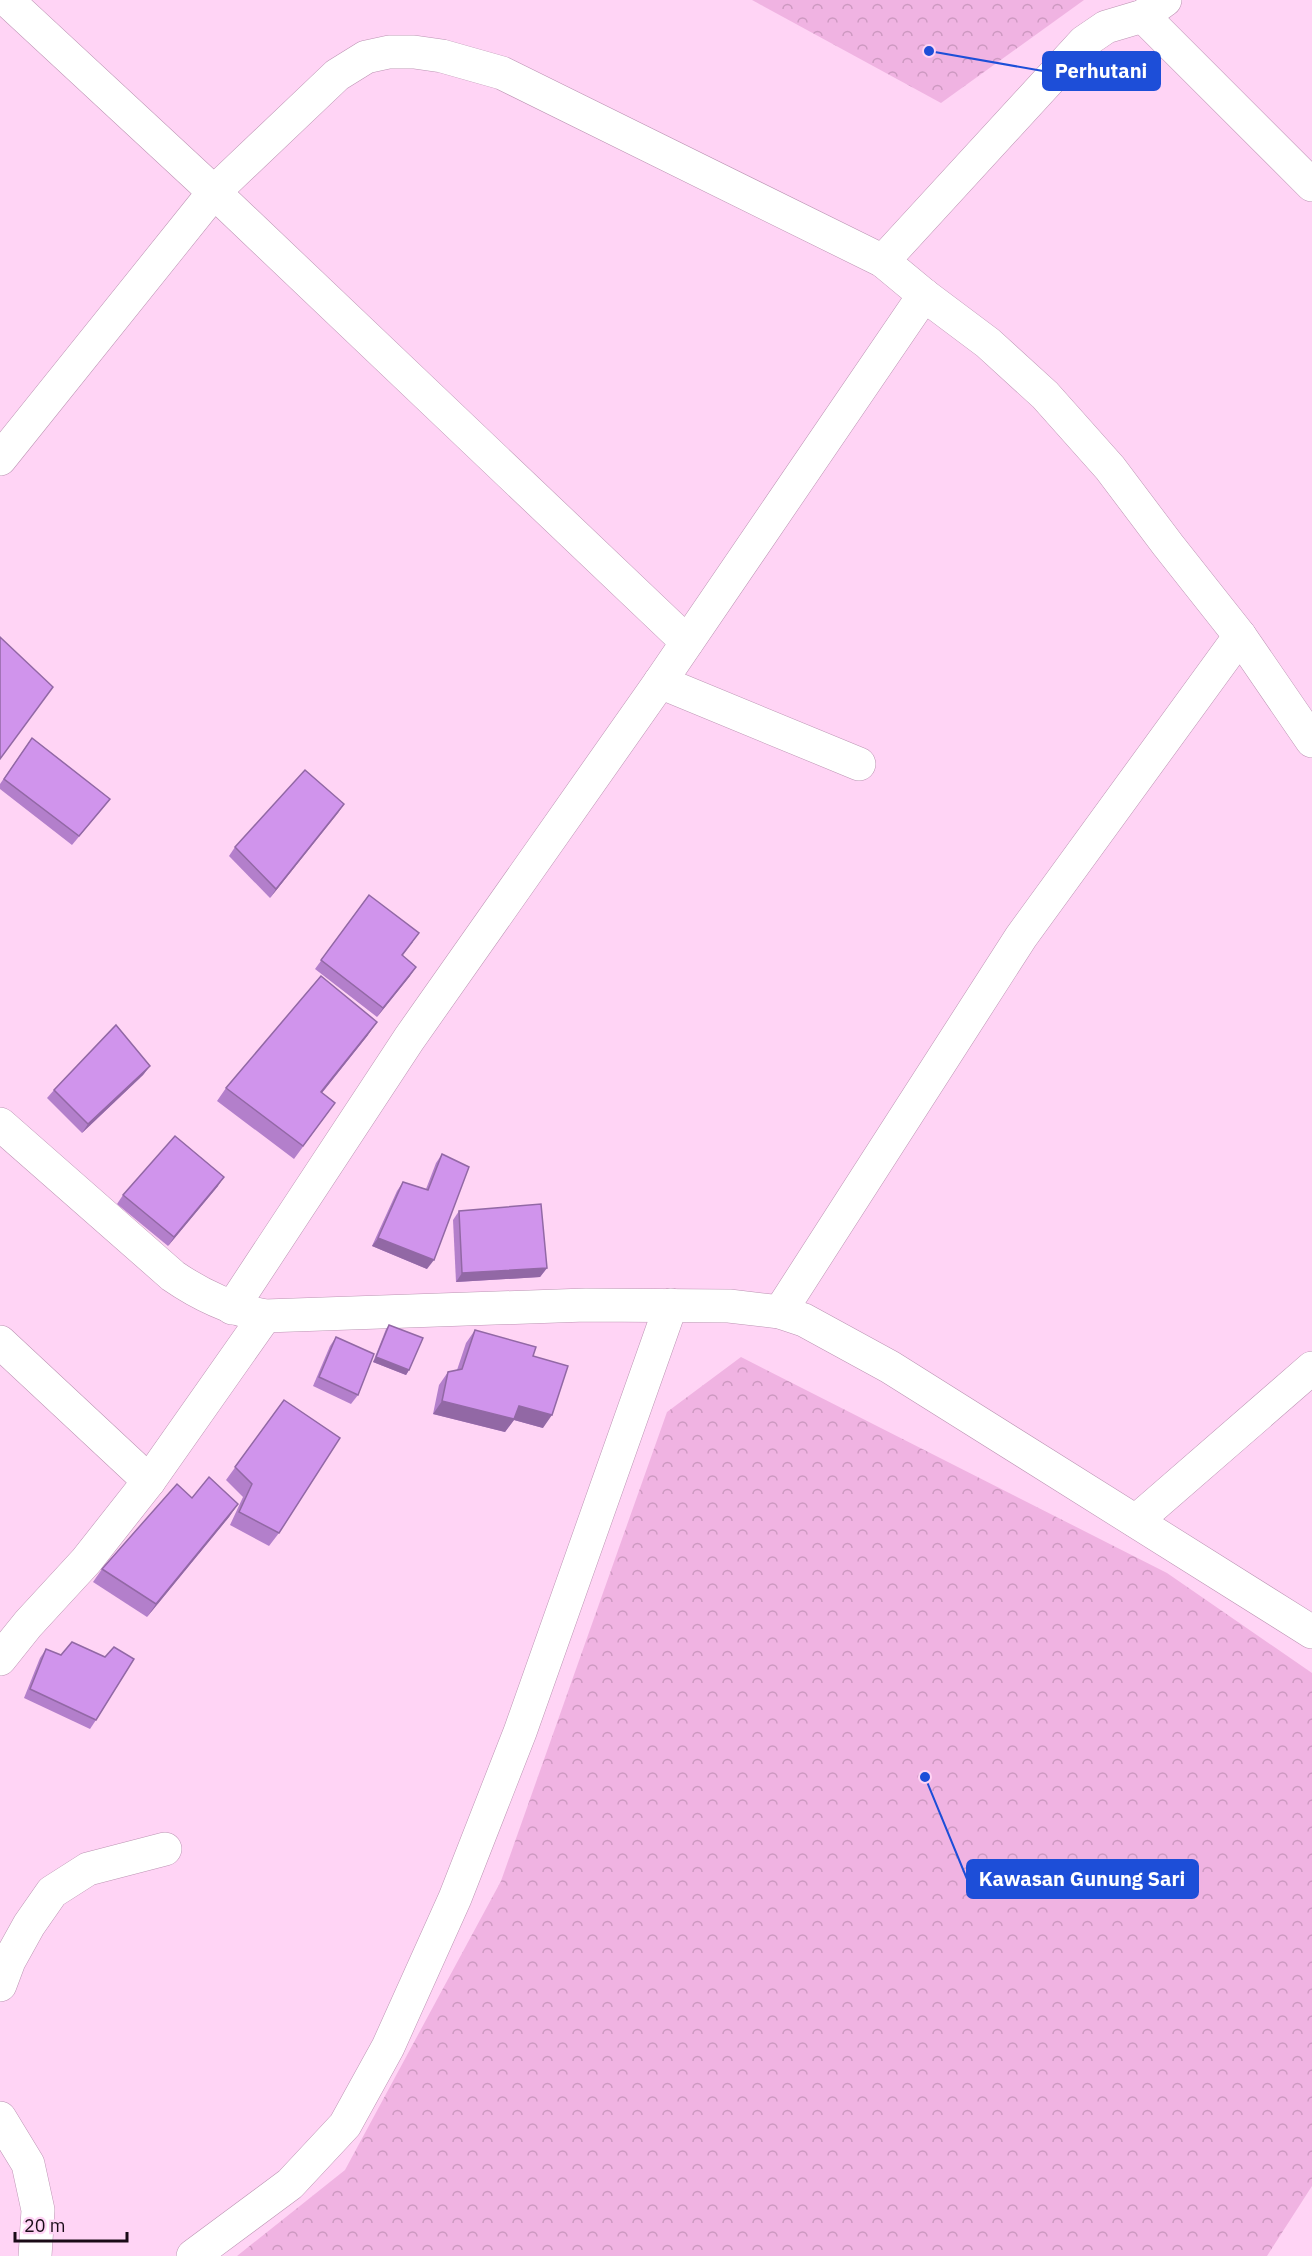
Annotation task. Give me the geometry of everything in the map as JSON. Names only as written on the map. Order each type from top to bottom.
[{"type":"street","points":[[7,0],[214,192],[687,642]]},
{"type":"street","points":[[883,261],[1084,42],[1106,27],[1154,8],[1312,185]]},
{"type":"street","points":[[0,459],[214,192],[337,75],[366,57],[389,52],[414,52],[463,61],[502,73],[883,261],[988,344],[1045,395],[1110,468],[1240,636],[1312,741]]},
{"type":"street","points":[[232,1308],[410,1039],[660,682],[924,295]]},
{"type":"street","points":[[780,1312],[1021,937],[1240,636]]},
{"type":"street","points":[[660,682],[859,764]]},
{"type":"street","points":[[0,1124],[173,1276],[192,1290],[232,1308],[265,1316],[574,1305],[729,1306],[780,1312],[804,1320],[890,1367],[1312,1632]]},
{"type":"street","points":[[193,2256],[290,2184],[345,2125],[388,2047],[455,1898],[520,1732],[671,1305]]},
{"type":"street","points":[[0,1659],[28,1624],[86,1561],[149,1481],[265,1316]]},
{"type":"street","points":[[0,1342],[149,1481]]},
{"type":"street","points":[[1136,1521],[1312,1368]]},
{"type":"street","points":[[0,1985],[9,1961],[29,1925],[52,1892],[88,1869],[165,1849]]},
{"type":"street","points":[[0,2118],[28,2164],[38,2210],[35,2256]]},
{"type":"green space","points":[[752,0],[1084,0],[941,103]]},
{"type":"green space","points":[[741,1357],[1167,1573],[1312,1673],[1312,2186],[1267,2256],[237,2256],[345,2170],[501,1881],[667,1412]]},
{"type":"building","points":[[0,637],[53,687],[0,759]]},
{"type":"building","points":[[32,738],[110,799],[79,836],[4,779]]},
{"type":"building","points":[[305,770],[344,804],[276,889],[235,847]]},
{"type":"building","points":[[369,895],[419,933],[402,955],[416,967],[383,1008],[321,960]]},
{"type":"building","points":[[321,976],[377,1022],[321,1092],[335,1103],[303,1146],[226,1088]]},
{"type":"building","points":[[116,1025],[150,1066],[88,1124],[54,1090]]},
{"type":"building","points":[[175,1136],[224,1177],[174,1237],[123,1195]]},
{"type":"building","points":[[442,1154],[469,1167],[434,1260],[378,1238],[403,1182],[428,1190]]},
{"type":"building","points":[[541,1204],[547,1268],[462,1273],[459,1211]]},
{"type":"building","points":[[389,1325],[423,1338],[409,1370],[376,1357]]},
{"type":"building","points":[[475,1330],[536,1347],[533,1356],[568,1366],[552,1415],[519,1406],[514,1419],[442,1401],[448,1372],[462,1369]]},
{"type":"building","points":[[336,1337],[374,1354],[358,1395],[319,1377]]},
{"type":"building","points":[[284,1400],[340,1438],[279,1533],[239,1512],[252,1484],[235,1467]]},
{"type":"building","points":[[209,1477],[238,1504],[156,1604],[102,1569],[177,1484],[192,1498]]},
{"type":"building","points":[[72,1642],[105,1657],[114,1647],[134,1659],[96,1720],[30,1689],[46,1649],[61,1655]]},
{"type":"place","name":"Perhutani","points":[[929,51]]},
{"type":"place","name":"Kawasan Gunung Sari","points":[[925,1777]]}]
